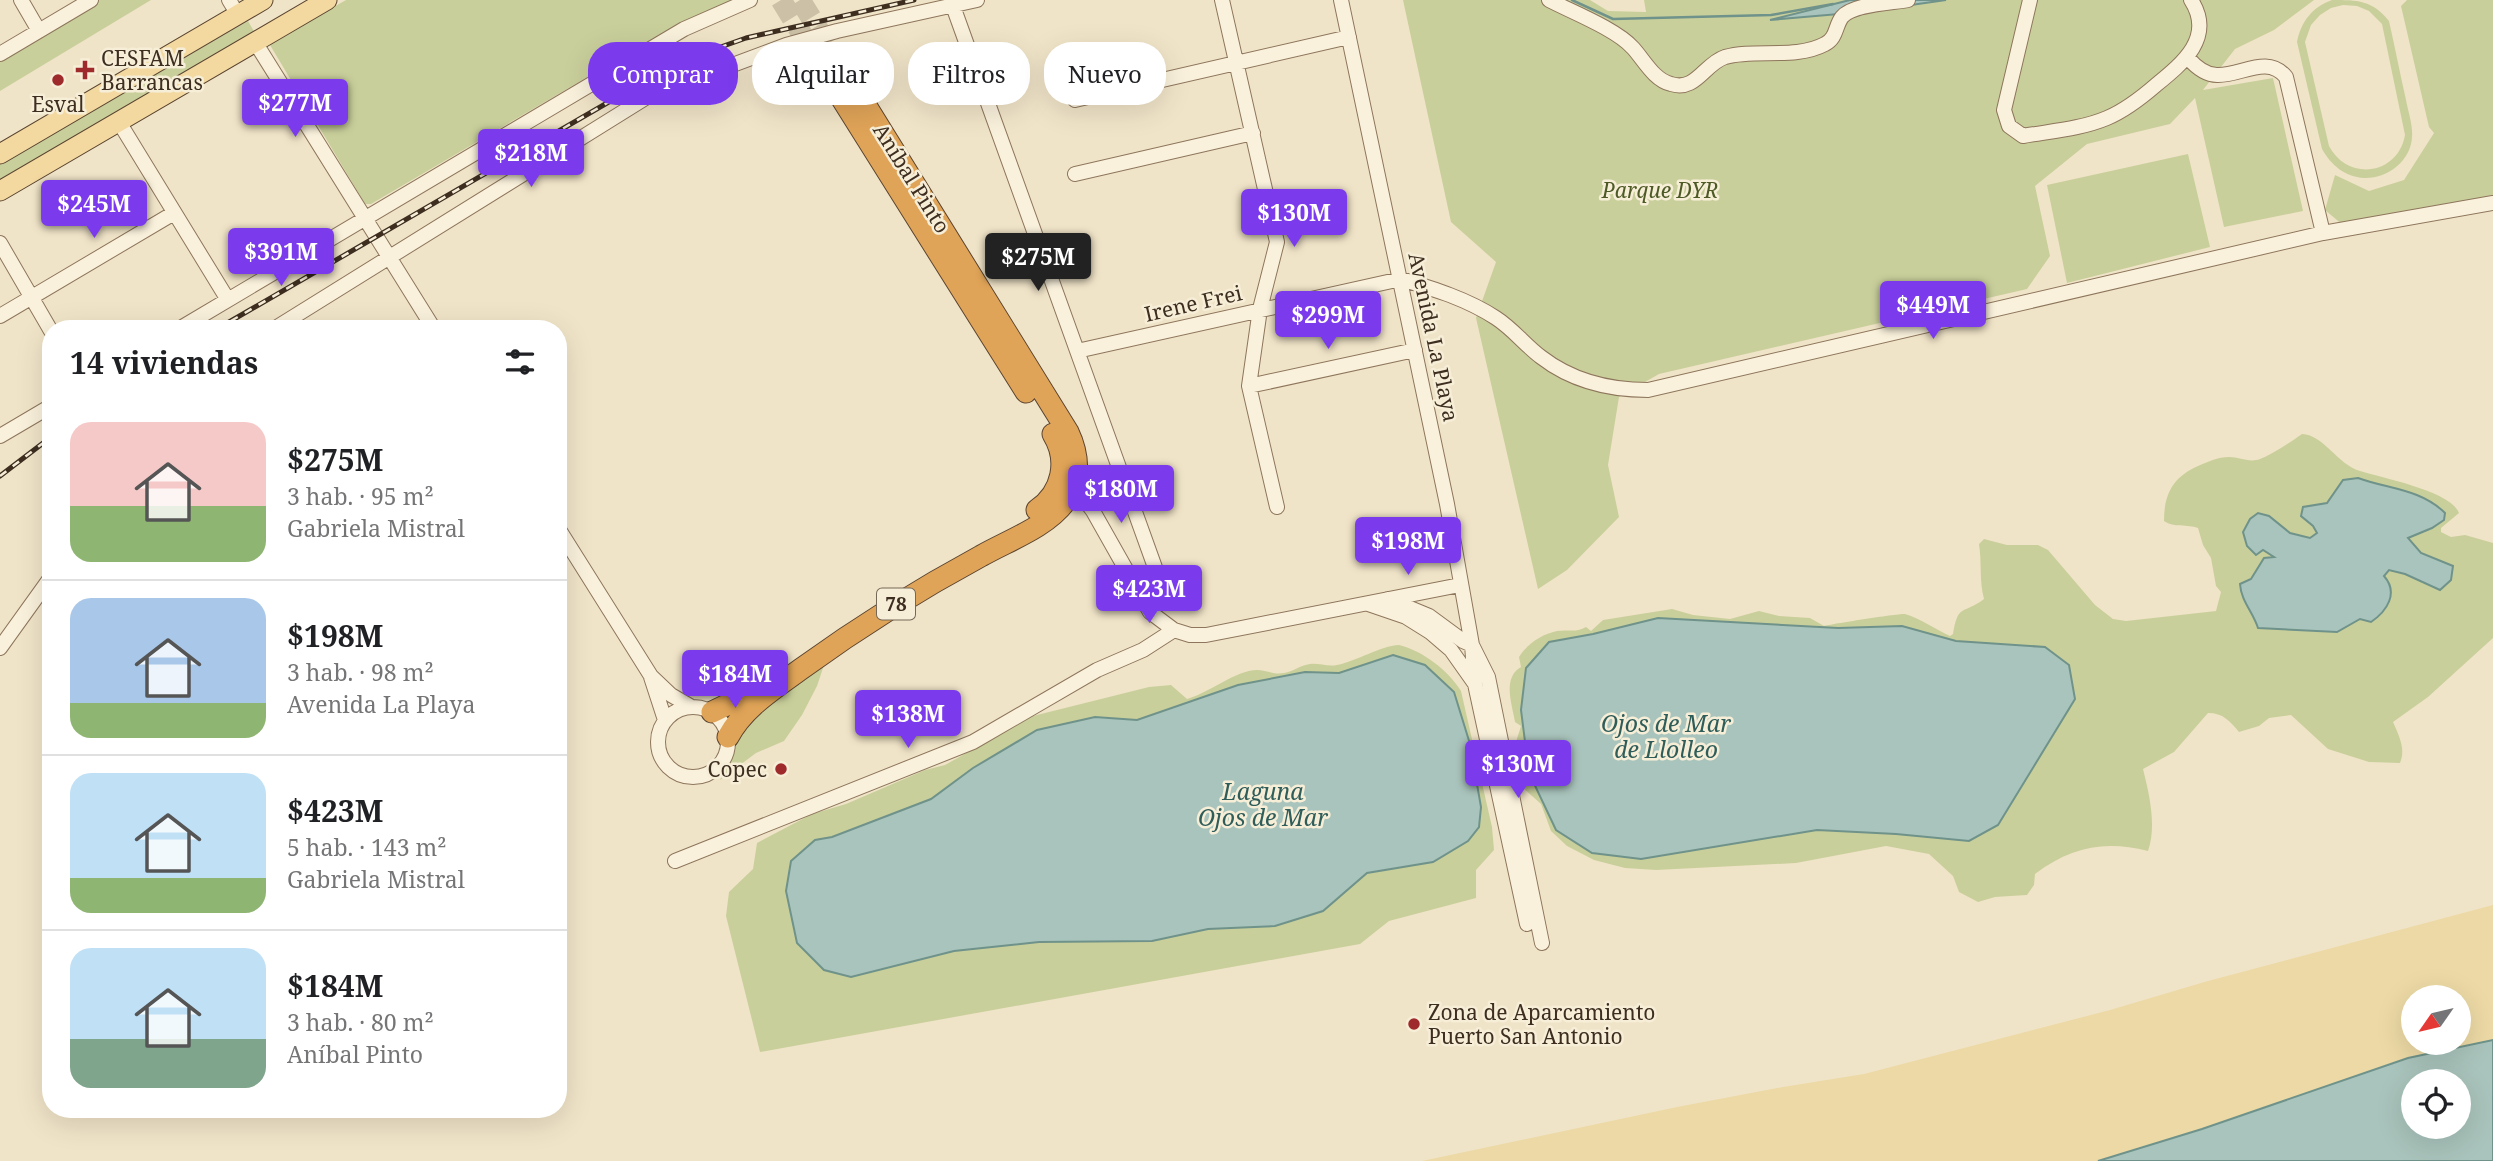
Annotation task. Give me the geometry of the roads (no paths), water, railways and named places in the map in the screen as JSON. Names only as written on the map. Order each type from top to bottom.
[{"type":"highway","name":"Aníbal Pinto","points":[[712,712],[744,696],[888,594],[1035,512],[1068,479],[1077,460],[1068,432],[856,105]]},
{"type":"highway","name":"78","points":[[728,737],[749,709],[844,638],[921,589],[1043,523],[1065,503],[1068,479]]},
{"type":"main road","points":[[0,154],[234,7],[265,0]]},
{"type":"main road","points":[[255,43],[256,22],[265,0]]},
{"type":"main road","points":[[0,191],[327,0]]},
{"type":"street","points":[[21,0],[39,31]]},
{"type":"street","points":[[0,54],[91,0]]},
{"type":"street","points":[[194,320],[684,29],[750,0]]},
{"type":"street","points":[[289,320],[647,97],[786,45],[977,0]]},
{"type":"street","points":[[1222,0],[1277,242],[1260,309],[1249,386],[1277,507]]},
{"type":"street","name":"Avenida La Playa","points":[[1341,0],[1447,504],[1472,645],[1475,684],[1527,924]]},
{"type":"street","points":[[1549,0],[1622,38],[1660,79],[1676,86],[1695,81],[1713,64],[1727,57],[1791,53],[1825,44],[1834,36],[1840,20],[1850,11],[1908,0]]},
{"type":"street","points":[[2031,0],[2004,110],[2010,127],[2023,136],[2089,124],[2134,104],[2188,58],[2199,27],[2198,15],[2191,0]]},
{"type":"street","points":[[953,6],[1157,573],[1137,586]]},
{"type":"street","points":[[1166,79],[1349,37]]},
{"type":"street","points":[[255,43],[428,320]]},
{"type":"street","points":[[2188,58],[2198,67],[2216,75],[2267,66],[2286,77],[2323,233]]},
{"type":"street","points":[[119,121],[228,300]]},
{"type":"street","points":[[1075,174],[1252,133]]},
{"type":"street","points":[[1401,279],[1452,296],[1483,310],[1512,330],[1550,364],[1577,378],[1606,387],[1648,390],[2323,233],[2493,203]]},
{"type":"street","points":[[0,316],[174,213]]},
{"type":"street","points":[[0,243],[45,320]]},
{"type":"street","name":"Irene Frei","points":[[1077,351],[1401,279]]},
{"type":"street","points":[[1249,386],[1415,350]]},
{"type":"street","points":[[0,436],[42,410]]},
{"type":"street","points":[[1068,479],[1093,512],[1150,612],[1174,630],[1190,635],[1206,635],[1460,585]]},
{"type":"street","points":[[567,542],[650,676],[665,720]]},
{"type":"street","points":[[0,648],[42,590]]},
{"type":"street","points":[[1387,598],[1429,616],[1472,645],[1488,677],[1542,943]]},
{"type":"street","points":[[1364,603],[1394,611],[1430,632],[1451,650],[1475,684]]},
{"type":"street","points":[[675,861],[973,742],[1097,670],[1143,650],[1174,630]]},
{"type":"street","points":[[650,676],[671,695],[691,706],[712,712],[723,723],[728,737],[727,751],[716,768],[697,777],[682,776],[670,768],[658,750],[658,734],[665,720],[676,710],[691,706]]},
{"type":"water","points":[[1850,0],[1946,0],[1862,12],[1770,20]]},
{"type":"water","points":[[2358,478],[2415,494],[2445,513],[2444,520],[2408,538],[2421,553],[2453,566],[2451,580],[2440,590],[2405,574],[2389,570],[2384,576],[2391,589],[2389,601],[2382,613],[2371,622],[2360,619],[2337,632],[2258,628],[2240,584],[2251,579],[2264,558],[2274,557],[2263,550],[2256,555],[2247,546],[2243,532],[2250,519],[2258,513],[2269,516],[2290,533],[2310,538],[2317,533],[2301,516],[2303,507],[2327,503],[2343,480]]},
{"type":"water","name":"Ojos de Mar de Llolleo","points":[[1658,618],[1838,628],[1902,626],[1956,641],[2045,647],[2069,665],[2075,699],[1998,825],[1969,841],[1817,830],[1641,859],[1592,853],[1556,830],[1529,773],[1521,710],[1526,668],[1549,642]]},
{"type":"water","name":"Laguna Ojos de Mar","points":[[1393,655],[1425,665],[1454,692],[1470,744],[1481,807],[1479,827],[1468,841],[1433,862],[1367,873],[1323,911],[1275,926],[1208,929],[1152,941],[1039,942],[954,951],[851,977],[824,970],[797,943],[786,891],[791,861],[815,840],[832,837],[931,799],[973,768],[1037,730],[1095,717],[1137,720],[1238,685],[1305,672],[1339,673]]},
{"type":"water","points":[[2493,1040],[2493,1161],[2098,1161],[2202,1129],[2408,1058],[2422,1055],[2471,1055],[2471,1045]]},
{"type":"waterway","points":[[1572,0],[1613,19],[1771,15],[1833,4]]},
{"type":"tunnel","points":[[781,0],[807,42]]},
{"type":"tunnel","points":[[800,0],[826,42]]},
{"type":"railway","points":[[233,320],[664,70],[746,38],[914,0]]},
{"type":"railway","points":[[0,476],[42,444]]},
{"type":"place","name":"CESFAM Barrancas","points":[[85,70]]},
{"type":"place","name":"Esval","points":[[58,80]]},
{"type":"place","name":"Copec","points":[[781,769]]},
{"type":"place","name":"Zona de Aparcamiento Puerto San Antonio","points":[[1414,1024]]},
{"type":"park label","name":"Parque DYR","points":[[1660,190]]}]
